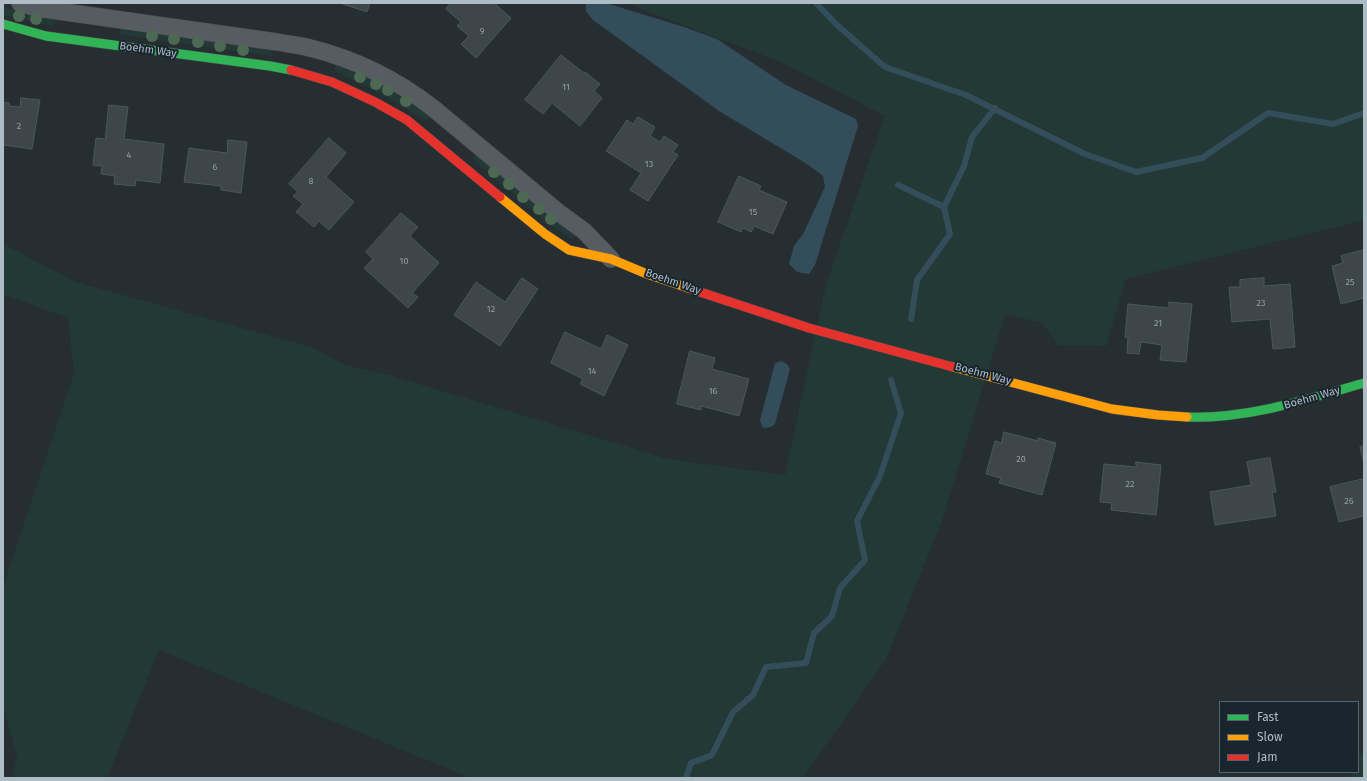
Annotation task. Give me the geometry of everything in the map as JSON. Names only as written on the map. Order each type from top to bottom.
[{"type":"street","name":"Boehm Way","points":[[20,3],[37,8],[310,48],[380,73],[415,94],[450,121],[558,212],[584,231],[611,259]]},
{"type":"street","name":"Boehm Way","points":[[3,24],[46,36],[270,66],[332,82],[375,102],[407,120],[545,234],[569,250],[611,259],[647,274],[808,328],[1112,409],[1159,416],[1202,417],[1242,414],[1279,407],[1364,383]]},
{"type":"street","points":[[293,45],[294,71]]},
{"type":"street","points":[[437,145],[450,121]]},
{"type":"green space","points":[[625,3],[1364,3],[1364,220],[1126,279],[1106,346],[1058,345],[1042,323],[1005,314],[942,521],[886,659],[803,778],[471,778],[159,650],[107,778],[12,778],[17,757],[3,706],[3,587],[74,373],[68,318],[3,294],[3,244],[76,282],[314,348],[345,365],[389,375],[668,459],[785,475],[826,284],[885,116],[781,62]]},
{"type":"green space","points":[[3,7],[55,19],[55,25],[52,26],[3,15]]},
{"type":"green space","points":[[122,28],[269,49],[272,50],[273,53],[272,56],[122,35],[119,34],[120,29]]},
{"type":"green space","points":[[339,65],[396,93],[429,114],[429,119],[424,120],[381,94],[334,71],[334,68]]},
{"type":"green space","points":[[476,154],[576,235],[575,237],[570,238],[545,221],[474,161],[472,158],[473,155]]},
{"type":"green space","points":[[1364,751],[1364,778],[1350,778],[1352,773],[1359,773],[1359,756]]},
{"type":"water","points":[[586,3],[606,3],[684,27],[717,39],[786,85],[856,119],[858,126],[815,265],[809,274],[797,272],[789,264],[794,246],[803,234],[825,187],[823,176],[807,164],[719,111],[593,20],[586,11]]},
{"type":"water","points":[[781,361],[787,364],[790,369],[775,424],[771,427],[763,428],[760,420],[775,363]]},
{"type":"building","points":[[343,3],[370,3],[367,12]]},
{"type":"building","points":[[451,3],[494,3],[511,18],[476,58],[461,44],[469,36],[457,26],[461,22],[446,9]]},
{"type":"building","points":[[561,55],[600,84],[594,91],[602,98],[580,126],[552,103],[543,114],[525,100]]},
{"type":"building","points":[[21,98],[40,100],[32,149],[3,145],[3,102],[9,103],[9,106],[20,107]]},
{"type":"building","points":[[109,105],[128,107],[124,139],[164,144],[160,183],[136,180],[135,186],[114,184],[115,176],[101,174],[102,166],[93,165],[96,138],[105,139]]},
{"type":"building","points":[[638,117],[655,127],[650,136],[660,142],[664,136],[678,145],[673,152],[678,155],[648,201],[630,190],[641,173],[606,151],[627,120],[633,124]]},
{"type":"building","points":[[329,138],[346,153],[326,177],[354,202],[329,230],[319,221],[314,227],[296,212],[303,204],[293,196],[298,192],[289,184]]},
{"type":"building","points":[[228,140],[247,142],[241,193],[221,190],[221,186],[184,182],[189,148],[227,153]]},
{"type":"building","points":[[739,176],[761,186],[759,190],[787,202],[773,234],[754,226],[751,232],[743,228],[741,232],[718,222]]},
{"type":"building","points":[[401,213],[418,227],[410,236],[439,263],[412,293],[418,297],[408,308],[364,268],[373,259],[366,252]]},
{"type":"building","points":[[1364,250],[1364,298],[1341,304],[1332,266],[1343,263],[1341,256]]},
{"type":"building","points":[[522,278],[538,289],[500,346],[454,315],[476,282],[505,302]]},
{"type":"building","points":[[1264,278],[1264,286],[1290,284],[1295,347],[1273,349],[1270,319],[1232,322],[1229,287],[1240,287],[1240,280]]},
{"type":"building","points":[[1169,302],[1192,304],[1186,362],[1160,360],[1162,345],[1141,342],[1139,354],[1127,353],[1128,338],[1125,337],[1128,304],[1169,308]]},
{"type":"building","points":[[565,332],[601,349],[607,335],[628,345],[604,396],[580,384],[583,379],[551,363]]},
{"type":"building","points":[[690,351],[715,358],[712,369],[749,379],[739,416],[701,406],[701,410],[677,404]]},
{"type":"building","points":[[1004,432],[1038,441],[1038,438],[1056,443],[1042,495],[999,483],[1001,478],[986,474],[995,441],[1001,443]]},
{"type":"building","points":[[1364,446],[1364,463],[1360,447]]},
{"type":"building","points":[[1270,458],[1276,492],[1272,492],[1276,516],[1215,525],[1210,492],[1251,485],[1247,462]]},
{"type":"building","points":[[1136,462],[1161,465],[1156,515],[1111,510],[1112,503],[1100,502],[1104,464],[1136,467]]},
{"type":"building","points":[[1364,479],[1364,516],[1339,522],[1330,487]]},
{"type":"waterway","points":[[816,3],[837,25],[885,67],[966,95],[1085,154],[1136,172],[1202,158],[1268,113],[1333,124],[1364,113]]},
{"type":"waterway","points":[[911,319],[917,280],[950,234],[944,207],[964,166],[972,137],[995,108]]},
{"type":"waterway","points":[[898,185],[944,207]]},
{"type":"waterway","points":[[686,778],[691,763],[712,755],[733,712],[753,695],[766,667],[806,663],[814,633],[832,616],[840,588],[865,560],[857,521],[880,476],[901,413],[891,380]]},
{"type":"traffic: fast","points":[[3,24],[46,36],[291,70]]},
{"type":"traffic: fast","points":[[1187,417],[1209,417],[1254,412],[1298,402],[1364,383]]},
{"type":"traffic: slow","points":[[500,197],[545,234],[569,250],[611,259],[647,274],[691,289]]},
{"type":"traffic: slow","points":[[953,367],[1112,409],[1187,417]]},
{"type":"traffic: jam","points":[[291,70],[332,82],[375,102],[407,120],[500,197]]},
{"type":"traffic: jam","points":[[691,289],[809,328],[953,367]]}]
